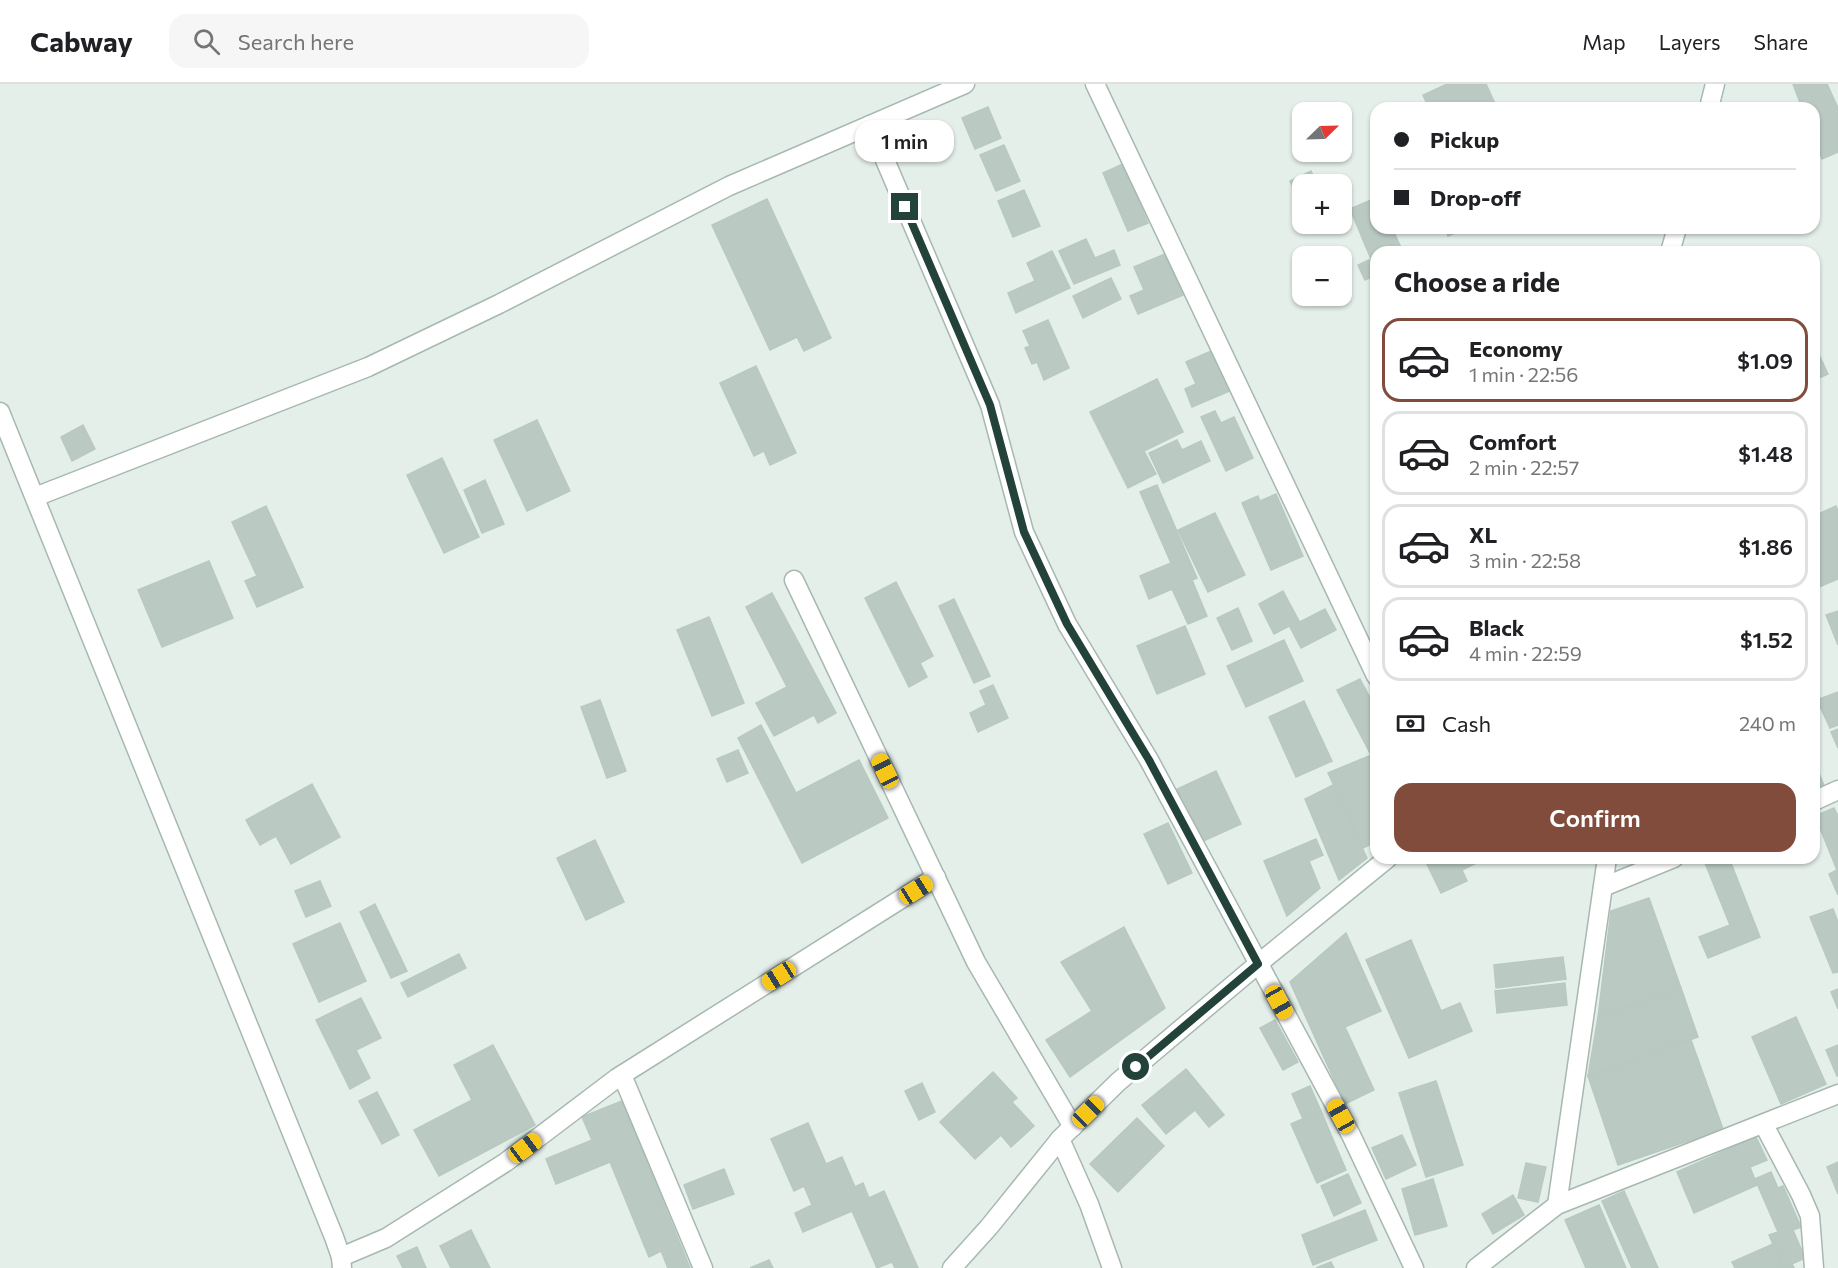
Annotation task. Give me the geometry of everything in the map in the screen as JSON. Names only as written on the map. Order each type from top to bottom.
[{"type":"street","points":[[35,497],[368,367],[729,186],[964,84]]},
{"type":"street","points":[[1095,84],[1370,663]]},
{"type":"street","points":[[1710,102],[1715,84]]},
{"type":"street","points":[[870,125],[990,405],[1024,532],[1067,624],[1149,760],[1351,1135],[1413,1268]]},
{"type":"street","points":[[0,412],[341,1262],[386,1238],[506,1162],[622,1075],[936,877]]},
{"type":"street","points":[[794,580],[976,962],[1067,1133],[1112,1268]]},
{"type":"street","points":[[1820,798],[1838,790]]},
{"type":"street","points":[[952,1268],[1067,1133],[1118,1082],[1381,864]]},
{"type":"street","points":[[1557,1205],[1606,864]]},
{"type":"street","points":[[1603,887],[1659,864]]},
{"type":"street","points":[[622,1075],[703,1268]]},
{"type":"street","points":[[1476,1268],[1557,1205],[1838,1094]]},
{"type":"street","points":[[1764,1125],[1810,1216],[1814,1268]]},
{"type":"building","points":[[1447,84],[1486,84],[1494,102],[1426,102],[1423,95]]},
{"type":"building","points":[[1793,84],[1827,84],[1838,108],[1838,152],[1822,159],[1820,154],[1820,102],[1800,102]]},
{"type":"building","points":[[988,107],[1001,138],[975,149],[962,118]]},
{"type":"building","points":[[1004,145],[1020,181],[996,191],[980,155]]},
{"type":"building","points":[[1123,164],[1148,223],[1128,231],[1103,173]]},
{"type":"building","points":[[1024,190],[1040,226],[1013,237],[998,201]]},
{"type":"building","points":[[767,199],[831,338],[804,351],[797,337],[770,350],[712,225]]},
{"type":"building","points":[[1370,201],[1370,234],[1395,234],[1400,246],[1370,246],[1370,257],[1352,214],[1352,208]]},
{"type":"building","points":[[1086,239],[1095,258],[1114,250],[1120,265],[1074,284],[1059,251]]},
{"type":"building","points":[[1052,251],[1070,288],[1016,313],[1008,293],[1035,281],[1027,263]]},
{"type":"building","points":[[1165,254],[1183,295],[1138,314],[1130,296],[1144,290],[1134,267]]},
{"type":"building","points":[[1370,259],[1370,278],[1365,280],[1358,265]]},
{"type":"building","points":[[1111,278],[1121,299],[1083,318],[1073,296]]},
{"type":"building","points":[[1048,320],[1069,368],[1044,380],[1037,362],[1032,364],[1025,348],[1030,346],[1023,331]]},
{"type":"building","points":[[1216,349],[1234,389],[1192,407],[1185,389],[1196,384],[1186,362]]},
{"type":"building","points":[[1820,357],[1828,374],[1820,377]]},
{"type":"building","points":[[756,366],[796,453],[770,465],[764,451],[754,456],[720,383]]},
{"type":"building","points":[[1157,379],[1183,432],[1144,451],[1156,474],[1128,488],[1090,412]]},
{"type":"building","points":[[1215,411],[1221,423],[1234,417],[1253,458],[1226,471],[1201,417]]},
{"type":"building","points":[[537,420],[570,491],[527,511],[494,440]]},
{"type":"building","points":[[83,425],[95,449],[72,461],[61,437]]},
{"type":"building","points":[[1177,440],[1182,450],[1201,441],[1210,461],[1163,483],[1149,453]]},
{"type":"building","points":[[442,458],[479,537],[444,553],[407,475]]},
{"type":"building","points":[[485,480],[504,524],[482,533],[464,490]]},
{"type":"building","points":[[1157,485],[1197,578],[1192,580],[1207,616],[1188,624],[1172,589],[1149,599],[1140,576],[1171,563],[1140,492]]},
{"type":"building","points":[[1276,494],[1303,556],[1271,570],[1242,503],[1258,496],[1260,501]]},
{"type":"building","points":[[266,506],[303,587],[257,607],[245,581],[257,576],[232,522]]},
{"type":"building","points":[[1836,506],[1838,511],[1838,579],[1820,586],[1820,513]]},
{"type":"building","points":[[1215,513],[1245,575],[1208,592],[1178,530]]},
{"type":"building","points":[[209,561],[233,618],[162,647],[138,590]]},
{"type":"building","points":[[896,582],[933,656],[920,663],[927,677],[909,687],[865,598]]},
{"type":"building","points":[[1283,591],[1299,621],[1274,634],[1259,604]]},
{"type":"building","points":[[772,593],[836,713],[818,723],[814,715],[774,736],[756,703],[787,687],[746,607]]},
{"type":"building","points":[[954,599],[990,676],[974,683],[939,606]]},
{"type":"building","points":[[1238,608],[1252,641],[1232,650],[1217,618]]},
{"type":"building","points":[[1325,609],[1336,630],[1301,648],[1290,627]]},
{"type":"building","points":[[1838,611],[1838,645],[1826,615]]},
{"type":"building","points":[[709,617],[744,703],[712,716],[677,630]]},
{"type":"building","points":[[1185,626],[1205,674],[1157,694],[1137,646]]},
{"type":"building","points":[[1284,640],[1303,681],[1246,707],[1227,666]]},
{"type":"building","points":[[1360,679],[1370,698],[1370,753],[1337,690]]},
{"type":"building","points":[[993,685],[1008,718],[978,732],[970,713],[986,705],[980,691]]},
{"type":"building","points":[[1838,692],[1838,725],[1830,728],[1820,706],[1820,699]]},
{"type":"building","points":[[600,700],[626,771],[607,778],[581,707]]},
{"type":"building","points":[[1304,701],[1332,761],[1296,777],[1269,717]]},
{"type":"building","points":[[761,725],[796,793],[859,760],[888,818],[802,863],[738,738]]},
{"type":"building","points":[[1838,729],[1838,748],[1831,732]]},
{"type":"building","points":[[738,750],[748,773],[727,782],[717,759]]},
{"type":"building","points":[[1370,756],[1370,845],[1363,848],[1328,773]]},
{"type":"building","points":[[1216,771],[1241,824],[1199,843],[1175,790]]},
{"type":"building","points":[[1820,776],[1824,786],[1820,788]]},
{"type":"building","points":[[312,784],[340,837],[291,864],[276,836],[260,845],[246,820]]},
{"type":"building","points":[[1333,785],[1367,858],[1339,880],[1305,799]]},
{"type":"building","points":[[1834,808],[1838,816],[1838,895],[1829,874],[1837,870],[1820,828],[1820,814]]},
{"type":"building","points":[[1168,823],[1192,873],[1168,884],[1144,834]]},
{"type":"building","points":[[1316,839],[1323,855],[1309,861],[1320,888],[1287,916],[1264,861]]},
{"type":"building","points":[[595,840],[624,902],[586,920],[557,858]]},
{"type":"building","points":[[1427,864],[1474,864],[1462,870],[1467,881],[1441,893]]},
{"type":"building","points":[[1705,864],[1731,864],[1760,937],[1708,958],[1699,937],[1730,925]]},
{"type":"building","points":[[320,881],[331,906],[306,917],[295,891]]},
{"type":"building","points":[[1649,898],[1681,988],[1598,1017],[1611,911]]},
{"type":"building","points":[[375,904],[407,971],[391,978],[360,912]]},
{"type":"building","points":[[1833,909],[1838,922],[1838,972],[1833,973],[1810,917]]},
{"type":"building","points":[[340,923],[366,981],[319,1002],[293,944]]},
{"type":"building","points":[[1124,927],[1165,1008],[1070,1077],[1046,1040],[1092,1011],[1061,962]]},
{"type":"building","points":[[1346,933],[1381,1011],[1345,1027],[1374,1090],[1345,1104],[1290,982]]},
{"type":"building","points":[[1411,940],[1441,1011],[1460,1003],[1472,1031],[1409,1058],[1366,960]]},
{"type":"building","points":[[459,954],[466,968],[408,997],[401,983]]},
{"type":"building","points":[[1563,957],[1566,979],[1496,988],[1494,965]]},
{"type":"building","points":[[1565,983],[1567,1005],[1497,1013],[1495,991]]},
{"type":"building","points":[[1681,988],[1698,1037],[1588,1076],[1598,1017]]},
{"type":"building","points":[[1838,989],[1838,1009],[1831,992]]},
{"type":"building","points":[[361,998],[381,1038],[356,1050],[370,1078],[350,1089],[316,1020]]},
{"type":"building","points":[[1796,1017],[1826,1084],[1781,1104],[1752,1037]]},
{"type":"building","points":[[1275,1020],[1298,1062],[1283,1070],[1260,1028]]},
{"type":"building","points":[[1691,1040],[1723,1129],[1618,1165],[1588,1076]]},
{"type":"building","points":[[493,1045],[535,1125],[439,1176],[414,1130],[472,1100],[454,1065]]},
{"type":"building","points":[[1838,1045],[1838,1076],[1837,1076],[1826,1050]]},
{"type":"building","points":[[1186,1069],[1224,1115],[1209,1127],[1195,1110],[1166,1134],[1142,1105]]},
{"type":"building","points":[[993,1072],[1017,1098],[1012,1102],[1034,1126],[1011,1147],[1001,1135],[975,1159],[940,1122]]},
{"type":"building","points":[[1436,1081],[1463,1165],[1426,1177],[1399,1093]]},
{"type":"building","points":[[922,1083],[935,1112],[919,1120],[905,1091]]},
{"type":"building","points":[[1310,1086],[1321,1111],[1303,1119],[1292,1094]]},
{"type":"building","points":[[377,1092],[399,1135],[382,1144],[359,1101]]},
{"type":"building","points":[[622,1101],[690,1268],[668,1268],[661,1251],[649,1257],[610,1162],[556,1184],[546,1159],[592,1140],[582,1117]]},
{"type":"building","points":[[1321,1111],[1346,1170],[1317,1183],[1291,1124]]},
{"type":"building","points":[[1137,1118],[1164,1146],[1118,1192],[1090,1164]]},
{"type":"building","points":[[808,1123],[826,1164],[842,1157],[855,1187],[863,1183],[869,1198],[884,1191],[918,1268],[895,1268],[892,1262],[877,1268],[852,1211],[803,1232],[795,1213],[812,1205],[804,1186],[794,1191],[771,1139]]},
{"type":"building","points":[[1402,1135],[1416,1165],[1386,1179],[1372,1148]]},
{"type":"building","points":[[1756,1137],[1767,1160],[1750,1167],[1757,1185],[1694,1213],[1677,1172]]},
{"type":"building","points":[[1838,1162],[1838,1194],[1827,1167]]},
{"type":"building","points":[[1526,1163],[1546,1167],[1538,1202],[1518,1198]]},
{"type":"building","points":[[724,1169],[734,1194],[693,1209],[684,1185]]},
{"type":"building","points":[[1771,1172],[1778,1188],[1783,1186],[1801,1227],[1793,1230],[1805,1258],[1783,1268],[1769,1235],[1778,1232],[1755,1179]]},
{"type":"building","points":[[1348,1174],[1361,1203],[1334,1216],[1321,1186]]},
{"type":"building","points":[[1433,1179],[1447,1226],[1415,1235],[1402,1189]]},
{"type":"building","points":[[1624,1191],[1658,1268],[1632,1268],[1602,1201]]},
{"type":"building","points":[[1513,1195],[1524,1215],[1493,1234],[1482,1214]]},
{"type":"building","points":[[1599,1205],[1626,1268],[1586,1268],[1565,1220]]},
{"type":"building","points":[[1365,1210],[1377,1240],[1313,1265],[1302,1235]]},
{"type":"building","points":[[471,1230],[490,1268],[451,1268],[440,1246]]},
{"type":"building","points":[[1773,1244],[1783,1268],[1735,1268],[1732,1262]]},
{"type":"building","points":[[417,1247],[426,1268],[403,1268],[397,1256]]},
{"type":"building","points":[[769,1260],[773,1268],[750,1268]]},
{"type":"building","points":[[1331,1262],[1334,1268],[1316,1268]]},
{"type":"route","points":[[905,207],[990,405],[1024,532],[1067,624],[1149,760],[1258,964],[1136,1067]]}]
